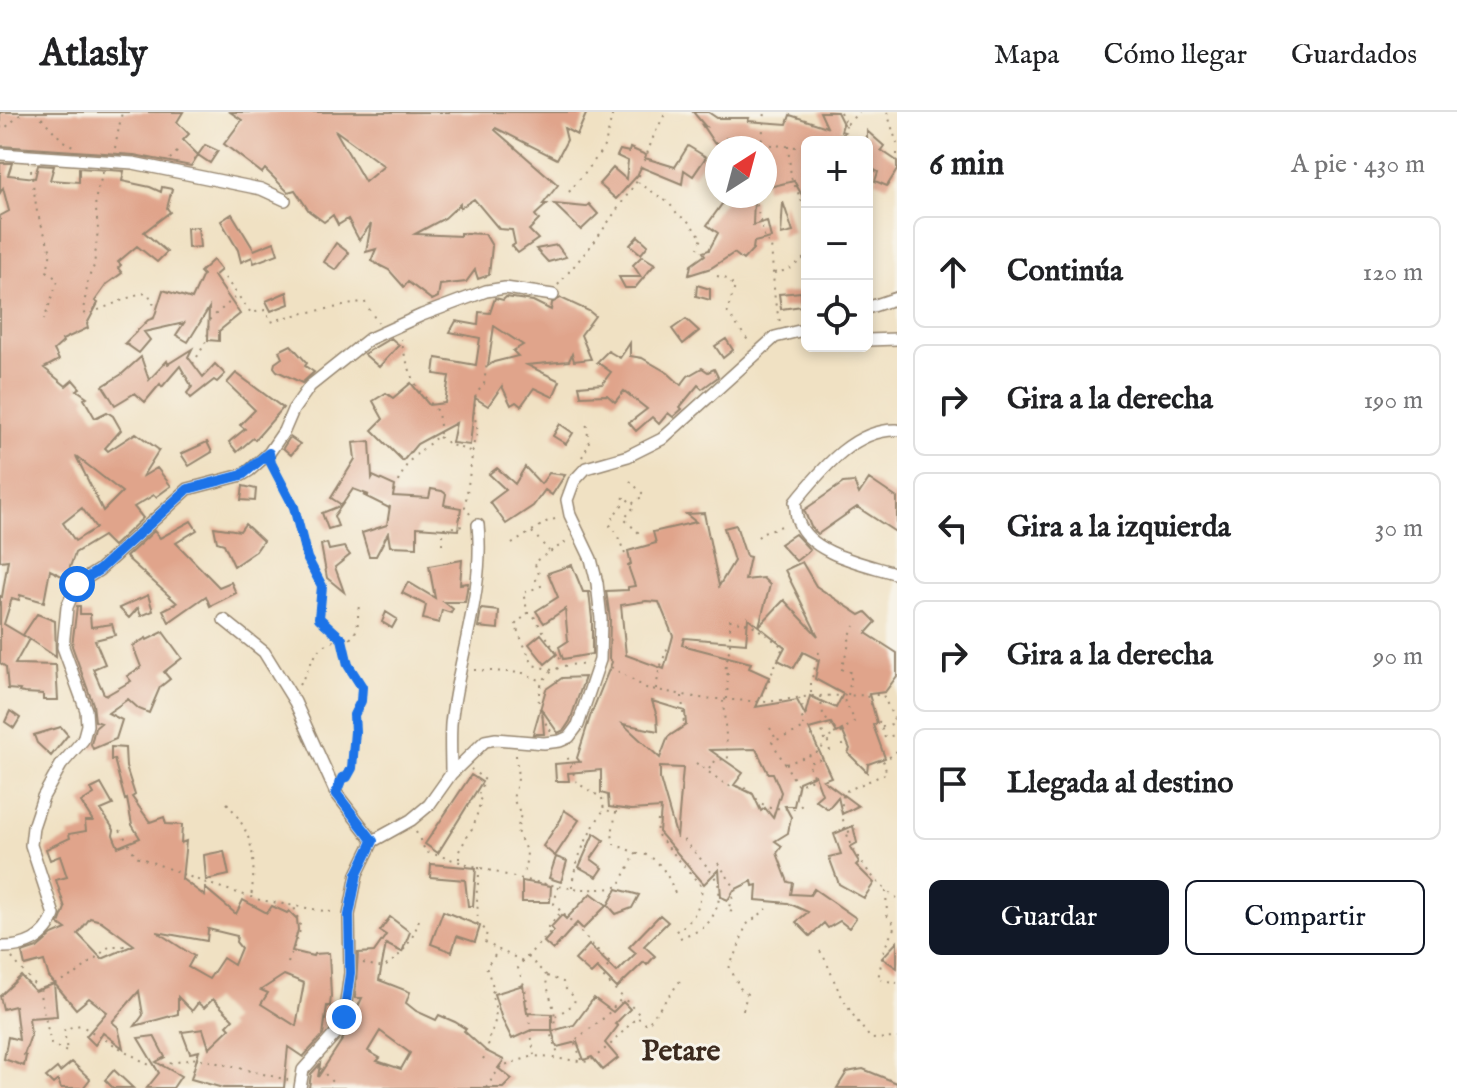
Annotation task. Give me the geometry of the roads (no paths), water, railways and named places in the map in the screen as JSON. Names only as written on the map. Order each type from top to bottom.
[{"type":"street","points":[[0,154],[109,160],[261,189],[285,200]]},
{"type":"street","points":[[2,947],[34,941],[51,924],[54,915],[31,845],[33,827],[43,797],[61,765],[83,740],[87,725],[86,710],[63,647],[71,594],[77,584],[99,570],[188,489],[242,475],[269,453],[310,386],[383,332],[486,291],[505,288],[553,295]]},
{"type":"street","points":[[873,306],[897,298]]},
{"type":"street","points":[[300,1085],[303,1070],[336,1033],[344,1017],[350,960],[349,915],[357,874],[373,841],[411,820],[429,805],[451,774],[485,741],[560,741],[569,737],[578,725],[598,666],[601,619],[597,583],[567,500],[574,481],[586,468],[628,456],[662,439],[775,337],[801,332]]},
{"type":"street","points":[[873,340],[897,339]]},
{"type":"street","points":[[897,430],[867,435],[820,472],[795,502],[798,522],[816,543],[839,557],[897,574]]},
{"type":"street","points":[[451,774],[451,725],[476,574],[480,543],[478,525]]},
{"type":"street","points":[[224,620],[264,652],[295,702],[336,793],[373,841]]},
{"type":"district","name":"Petare","points":[[681,1052]]}]
